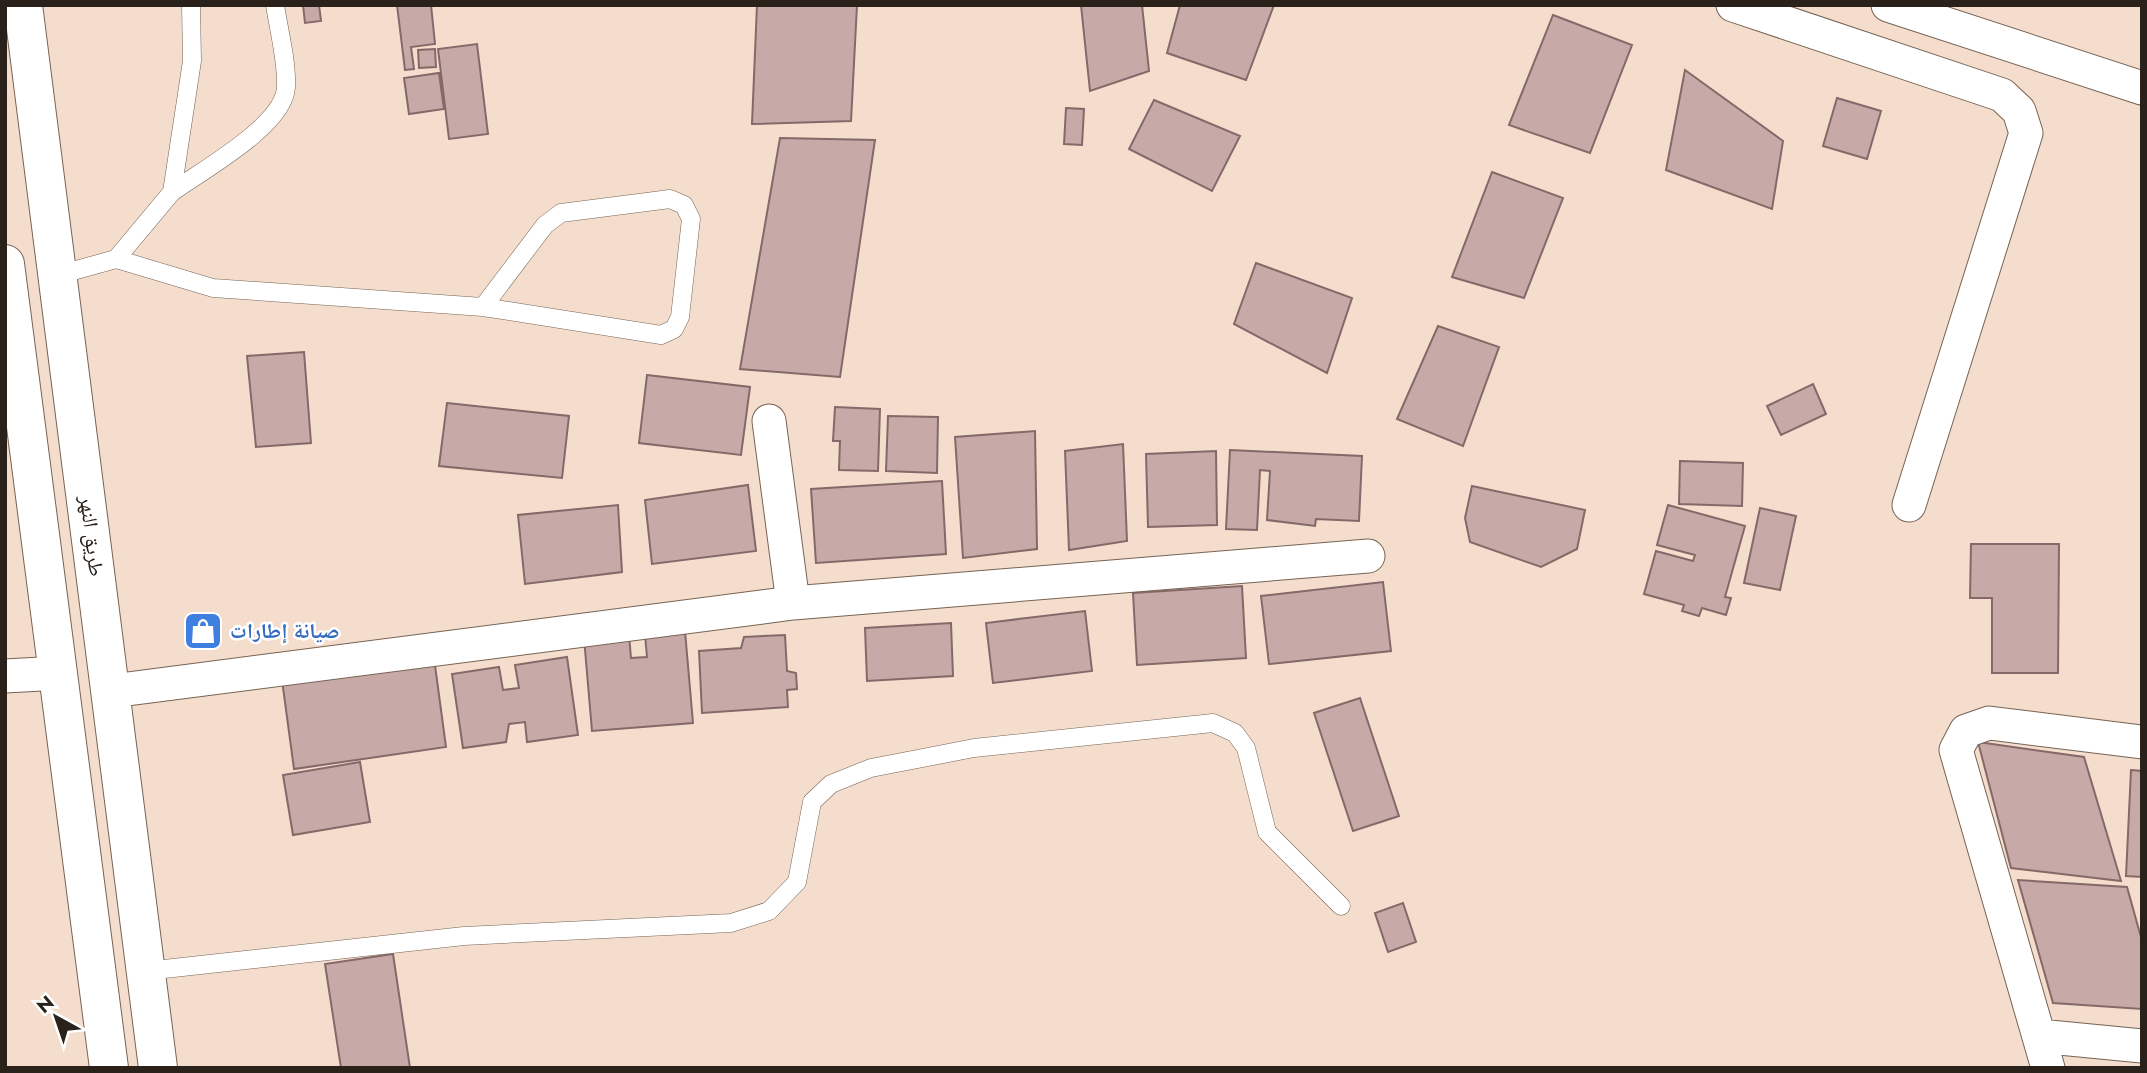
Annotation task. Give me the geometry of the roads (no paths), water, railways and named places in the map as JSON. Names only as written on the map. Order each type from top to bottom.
[{"type":"main road","name":"طريق النهر","points":[[23,5],[158,1068]]},
{"type":"main road","points":[[5,264],[109,1068]]},
{"type":"street","points":[[1733,5],[2002,95],[2019,111],[2026,133],[1909,505]]},
{"type":"street","points":[[1888,5],[2142,88]]},
{"type":"street","points":[[769,421],[793,603]]},
{"type":"street","points":[[112,691],[793,603],[1368,556]]},
{"type":"street","points":[[5,676],[60,673]]},
{"type":"street","points":[[2048,1068],[1956,750],[1966,732],[1989,723],[2142,742]]},
{"type":"street","points":[[2039,1035],[2142,1046]]},
{"type":"lane","points":[[172,192],[192,61],[191,5]]},
{"type":"lane","points":[[58,275],[116,258],[172,192],[264,126],[277,110],[286,89],[275,5]]},
{"type":"lane","points":[[116,258],[212,288],[483,307],[661,335],[674,329],[680,317],[691,219],[684,205],[670,199],[561,213],[545,225],[483,307]]},
{"type":"lane","points":[[146,971],[464,936],[731,923],[769,911],[797,883],[812,802],[831,784],[861,772],[974,748],[1213,723],[1235,733],[1245,748],[1268,832],[1341,906]]},
{"type":"place","name":"صيانة إطارات","points":[[203,631]]}]
